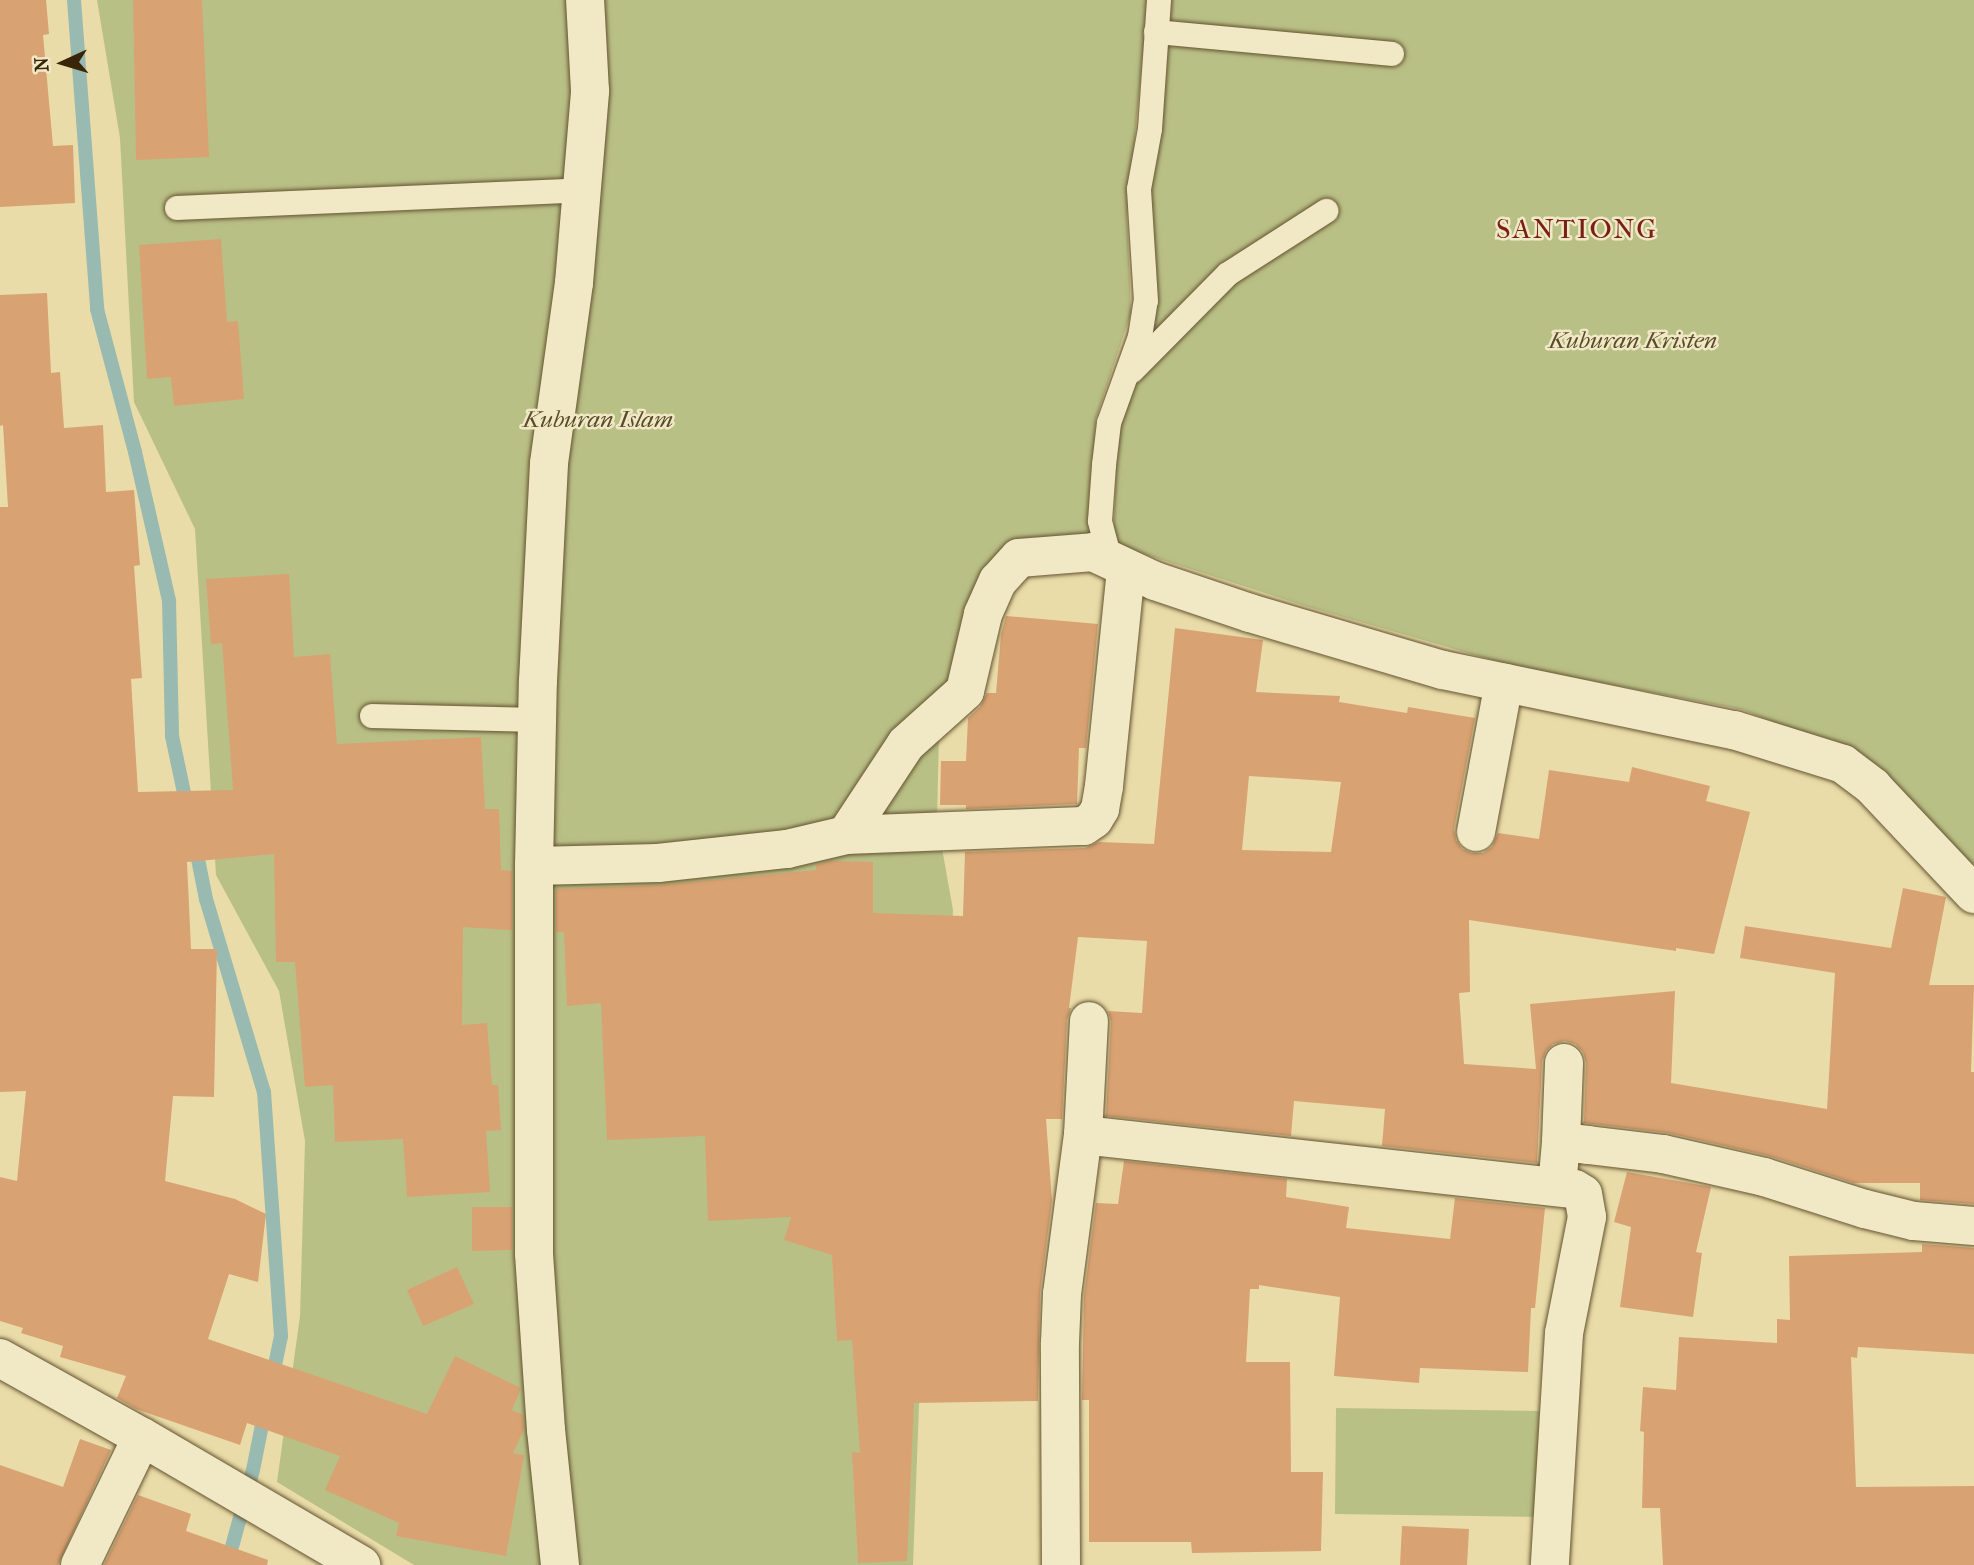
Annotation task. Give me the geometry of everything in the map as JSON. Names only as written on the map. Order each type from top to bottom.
[{"type":"street","points":[[560,1565],[546,1430],[534,1253],[534,866],[537,720],[549,463],[575,283],[590,91],[585,0]]},
{"type":"street","points":[[846,835],[906,744],[965,691],[983,614],[998,581],[1019,558],[1093,552],[1118,564],[1274,621],[1443,670],[1734,730],[1843,764],[1873,788],[1974,894]]},
{"type":"street","points":[[534,866],[671,862],[787,849],[846,835],[1084,826],[1094,819],[1100,809],[1104,786],[1118,564]]},
{"type":"street","points":[[1476,832],[1504,682]]},
{"type":"street","points":[[1061,1565],[1059,1343],[1062,1294],[1083,1135],[1089,1021]]},
{"type":"street","points":[[1557,1187],[1564,1063]]},
{"type":"street","points":[[1083,1135],[1575,1189],[1583,1194],[1587,1217],[1564,1334],[1550,1565]]},
{"type":"street","points":[[1560,1142],[1663,1154],[1764,1177],[1902,1218],[1974,1226]]},
{"type":"street","points":[[0,1358],[142,1437],[361,1565]]},
{"type":"street","points":[[80,1565],[142,1437]]},
{"type":"lane","points":[[1118,564],[1100,521],[1109,423],[1121,382],[1140,337],[1146,301],[1139,189],[1150,130],[1159,0]]},
{"type":"lane","points":[[1156,32],[1392,54]]},
{"type":"lane","points":[[177,208],[583,190]]},
{"type":"lane","points":[[1121,382],[1228,274],[1326,211]]},
{"type":"lane","points":[[372,716],[537,720]]},
{"type":"green space","name":"Kuburan Islam","points":[[97,0],[1148,0],[1127,216],[1131,313],[1096,418],[1089,536],[1020,546],[939,735],[937,820],[953,910],[949,1019],[920,1379],[913,1565],[414,1565],[277,1482],[300,1316],[305,1141],[279,991],[216,875],[195,529],[134,402],[120,138]]},
{"type":"green space","name":"Kuburan Kristen","points":[[1169,0],[1974,0],[1974,872],[1879,766],[1744,710],[1510,665],[1305,606],[1113,544],[1118,430],[1151,314],[1144,216]]},
{"type":"green space","points":[[1336,1408],[1539,1411],[1538,1517],[1335,1514]]},
{"type":"building","points":[[0,0],[46,0],[49,34],[43,35],[53,146],[73,145],[75,203],[0,207]]},
{"type":"building","points":[[133,0],[202,0],[209,157],[136,160]]},
{"type":"building","points":[[221,239],[227,322],[238,321],[244,399],[174,406],[171,377],[147,379],[139,245]]},
{"type":"building","points":[[47,293],[51,373],[60,372],[64,428],[103,425],[106,492],[134,490],[140,565],[134,566],[142,678],[131,679],[138,792],[233,790],[222,643],[211,644],[206,579],[289,574],[294,657],[330,654],[337,744],[481,737],[485,809],[499,809],[501,870],[512,871],[512,930],[463,927],[462,1025],[487,1023],[492,1085],[498,1085],[501,1130],[486,1131],[490,1192],[407,1197],[403,1139],[335,1142],[333,1085],[305,1087],[295,962],[276,962],[274,854],[187,862],[191,949],[217,949],[214,1097],[173,1096],[165,1181],[235,1199],[266,1214],[258,1282],[229,1274],[208,1339],[427,1414],[455,1356],[521,1388],[512,1410],[523,1415],[524,1429],[513,1453],[524,1455],[506,1556],[396,1536],[399,1523],[325,1490],[340,1456],[247,1423],[240,1445],[136,1409],[117,1398],[126,1376],[60,1357],[63,1346],[21,1333],[23,1328],[0,1321],[0,1177],[17,1181],[26,1091],[0,1092],[0,507],[8,507],[3,425],[0,426],[0,295]]},
{"type":"building","points":[[1006,616],[1098,624],[1086,748],[1079,748],[1077,804],[966,809],[966,805],[940,805],[941,761],[966,761],[968,718],[980,707],[987,693],[996,693],[1001,635]]},
{"type":"building","points":[[1175,628],[1263,640],[1256,692],[1340,696],[1339,702],[1407,713],[1408,707],[1475,718],[1454,829],[1456,840],[1462,849],[1471,853],[1483,853],[1492,847],[1498,833],[1539,839],[1549,770],[1629,782],[1632,767],[1710,786],[1706,801],[1750,812],[1714,954],[1676,948],[1676,951],[1469,920],[1470,992],[1459,993],[1464,1064],[1536,1069],[1530,1004],[1675,991],[1671,1083],[1827,1109],[1835,973],[1740,958],[1745,926],[1891,948],[1903,888],[1946,897],[1929,985],[1974,985],[1971,1072],[1974,1072],[1974,1204],[1920,1200],[1920,1183],[1854,1183],[1769,1156],[1668,1133],[1584,1123],[1586,1063],[1583,1052],[1575,1044],[1565,1041],[1553,1044],[1542,1061],[1537,1163],[1382,1146],[1385,1109],[1294,1101],[1291,1136],[1106,1116],[1111,1022],[1108,1011],[1142,1013],[1147,941],[1078,937],[1071,1008],[1067,1020],[1062,1119],[1046,1119],[1052,1201],[1040,1293],[1038,1401],[914,1403],[907,1561],[858,1563],[852,1452],[860,1453],[852,1340],[837,1341],[832,1255],[784,1240],[791,1217],[708,1221],[705,1136],[607,1140],[601,1003],[567,1006],[564,932],[556,932],[556,889],[660,885],[816,870],[816,865],[829,861],[873,862],[873,913],[963,916],[965,852],[1085,848],[1099,842],[1154,844]],"holes":[[[1249,776],[1341,782],[1331,852],[1242,850]]]},
{"type":"building","points":[[1124,1161],[1287,1179],[1286,1197],[1349,1207],[1346,1228],[1450,1239],[1455,1198],[1545,1208],[1535,1308],[1531,1308],[1528,1372],[1420,1368],[1419,1383],[1334,1376],[1340,1297],[1259,1285],[1259,1289],[1250,1289],[1246,1362],[1290,1362],[1291,1472],[1323,1472],[1321,1551],[1192,1553],[1191,1542],[1089,1542],[1089,1400],[1082,1400],[1084,1296],[1096,1203],[1118,1204]]},
{"type":"building","points":[[1627,1172],[1711,1187],[1696,1252],[1702,1253],[1693,1317],[1620,1307],[1631,1227],[1614,1222]]},
{"type":"building","points":[[472,1207],[512,1207],[512,1250],[472,1251]]},
{"type":"building","points":[[1922,1244],[1974,1248],[1974,1354],[1858,1347],[1857,1358],[1851,1357],[1856,1487],[1974,1486],[1974,1565],[1663,1565],[1660,1508],[1642,1508],[1644,1432],[1640,1431],[1643,1387],[1676,1390],[1679,1337],[1777,1343],[1777,1319],[1790,1320],[1789,1256],[1922,1252]]},
{"type":"building","points":[[457,1267],[474,1304],[423,1326],[407,1290]]},
{"type":"building","points":[[80,1439],[111,1450],[58,1565],[0,1565],[0,1465],[63,1487]]},
{"type":"building","points":[[138,1495],[191,1514],[186,1531],[268,1560],[267,1565],[104,1565]]},
{"type":"building","points":[[1402,1526],[1469,1529],[1467,1565],[1400,1565]]},
{"type":"waterway","points":[[74,0],[97,309],[135,452],[169,601],[172,736],[187,807]]},
{"type":"waterway","points":[[195,844],[206,899],[264,1092],[281,1336],[272,1380]]},
{"type":"waterway","points":[[227,1565],[253,1470],[265,1410]]},
{"type":"district","name":"SANTIONG","points":[[1577,229]]}]
